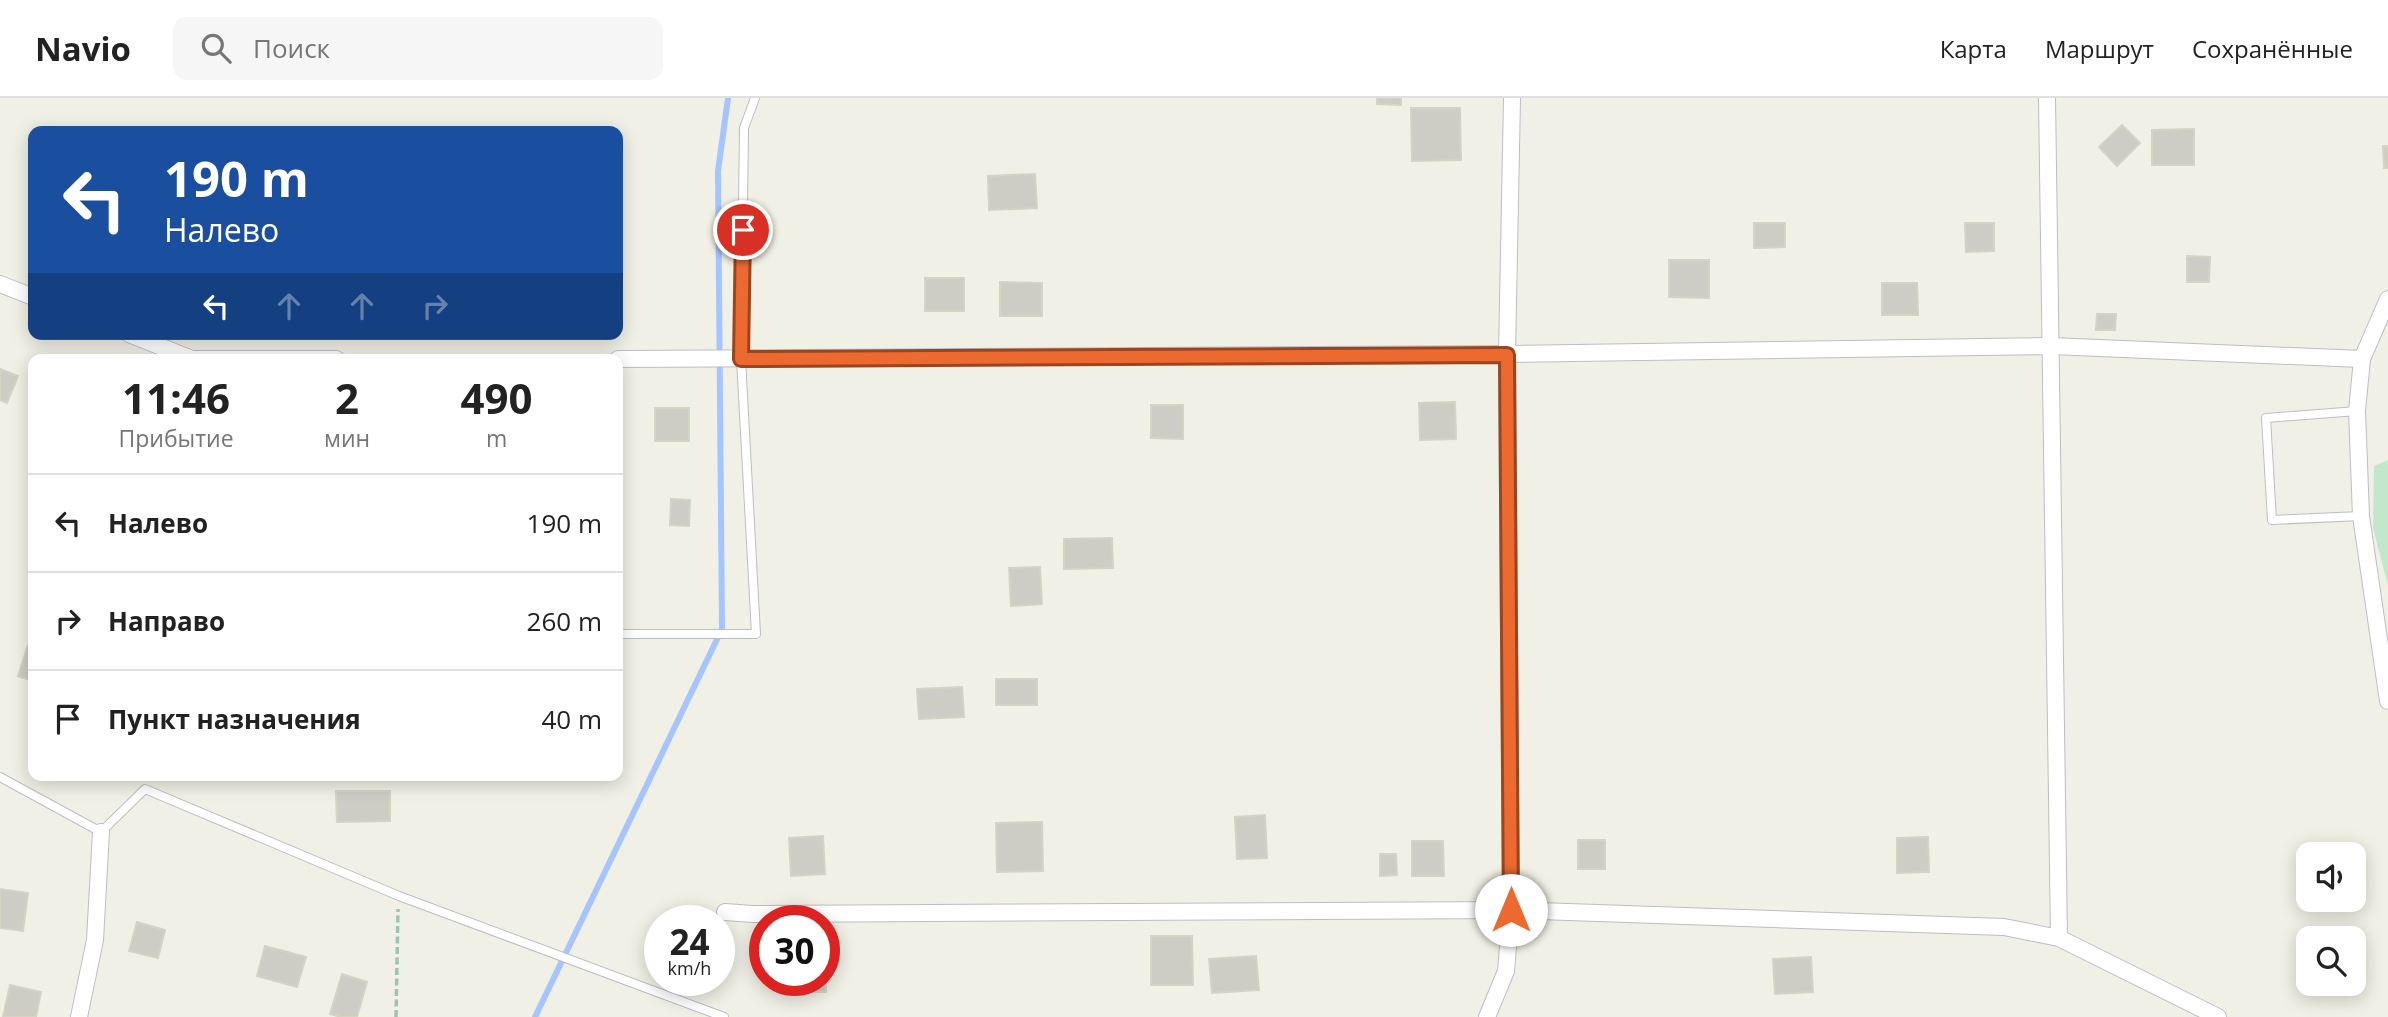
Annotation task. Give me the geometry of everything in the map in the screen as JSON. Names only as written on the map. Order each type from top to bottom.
[{"type":"street","points":[[1487,1017],[1506,971],[1511,910],[1507,355],[1512,98]]},
{"type":"street","points":[[2047,98],[2059,938]]},
{"type":"street","points":[[0,284],[28,295]]},
{"type":"street","points":[[2388,299],[2362,359],[2357,411],[2361,516],[2388,701]]},
{"type":"street","points":[[144,340],[179,354]]},
{"type":"street","points":[[623,359],[1507,355],[2052,346],[2362,359]]},
{"type":"street","points":[[79,1017],[95,940],[101,832]]},
{"type":"street","points":[[735,912],[1511,910],[2004,927],[2059,938],[2218,1017]]},
{"type":"lane","points":[[623,634],[756,634],[741,359],[744,128],[755,98]]},
{"type":"lane","points":[[2357,411],[2266,418],[2272,520],[2361,516]]},
{"type":"lane","points":[[0,777],[101,832],[145,789],[399,896],[724,1017]]},
{"type":"path","points":[[396,1017],[399,896]]},
{"type":"green space","points":[[2388,460],[2388,586],[2373,528],[2374,466]]},
{"type":"building","points":[[1377,98],[1401,98],[1401,105],[1377,104]]},
{"type":"building","points":[[1411,108],[1460,108],[1461,160],[1412,161]]},
{"type":"building","points":[[2122,125],[2140,143],[2117,166],[2099,147]]},
{"type":"building","points":[[2194,129],[2194,165],[2152,165],[2152,130]]},
{"type":"building","points":[[2383,146],[2388,146],[2388,168],[2384,168]]},
{"type":"building","points":[[1035,174],[1037,208],[989,210],[988,176]]},
{"type":"building","points":[[1754,223],[1785,223],[1785,247],[1754,248]]},
{"type":"building","points":[[1965,223],[1994,223],[1994,251],[1966,252]]},
{"type":"building","points":[[2187,256],[2210,257],[2209,282],[2187,282]]},
{"type":"building","points":[[1669,260],[1709,260],[1709,298],[1669,297]]},
{"type":"building","points":[[925,278],[964,278],[964,311],[925,311]]},
{"type":"building","points":[[1000,282],[1042,283],[1042,316],[1000,316]]},
{"type":"building","points":[[1882,283],[1917,283],[1918,315],[1882,315]]},
{"type":"building","points":[[2097,314],[2116,314],[2115,330],[2096,330]]},
{"type":"building","points":[[0,369],[18,376],[7,403],[0,400]]},
{"type":"building","points":[[1455,402],[1456,439],[1420,440],[1419,403]]},
{"type":"building","points":[[1151,405],[1183,405],[1183,439],[1151,438]]},
{"type":"building","points":[[655,408],[689,408],[689,441],[655,441]]},
{"type":"building","points":[[671,499],[690,500],[689,526],[670,525]]},
{"type":"building","points":[[1112,538],[1113,568],[1064,569],[1064,539]]},
{"type":"building","points":[[1040,567],[1042,604],[1011,606],[1009,568]]},
{"type":"building","points":[[28,645],[28,679],[18,676]]},
{"type":"building","points":[[996,679],[1037,679],[1037,705],[996,705]]},
{"type":"building","points":[[962,687],[964,717],[919,719],[917,689]]},
{"type":"building","points":[[336,791],[390,791],[390,821],[337,822]]},
{"type":"building","points":[[1265,815],[1267,858],[1237,859],[1235,817]]},
{"type":"building","points":[[1042,822],[1043,871],[997,872],[996,823]]},
{"type":"building","points":[[823,836],[825,874],[791,876],[789,838]]},
{"type":"building","points":[[1928,837],[1929,872],[1897,873],[1897,838]]},
{"type":"building","points":[[1578,840],[1605,840],[1605,869],[1578,869]]},
{"type":"building","points":[[1412,841],[1443,841],[1444,876],[1412,876]]},
{"type":"building","points":[[1380,854],[1396,854],[1397,875],[1380,876]]},
{"type":"building","points":[[0,889],[28,893],[23,931],[0,928]]},
{"type":"building","points":[[137,922],[165,930],[158,958],[129,951]]},
{"type":"building","points":[[1151,936],[1192,936],[1193,985],[1151,985]]},
{"type":"building","points":[[265,946],[306,957],[297,987],[257,976]]},
{"type":"building","points":[[1256,956],[1259,990],[1212,993],[1209,959]]},
{"type":"building","points":[[1811,957],[1813,992],[1775,994],[1773,959]]},
{"type":"building","points":[[342,974],[367,982],[357,1017],[330,1014]]},
{"type":"building","points":[[10,985],[41,992],[36,1017],[3,1017]]},
{"type":"waterway","points":[[535,1017],[722,629],[718,171],[728,98]]},
{"type":"route","points":[[743,230],[741,359],[1507,355],[1511,910]]}]
